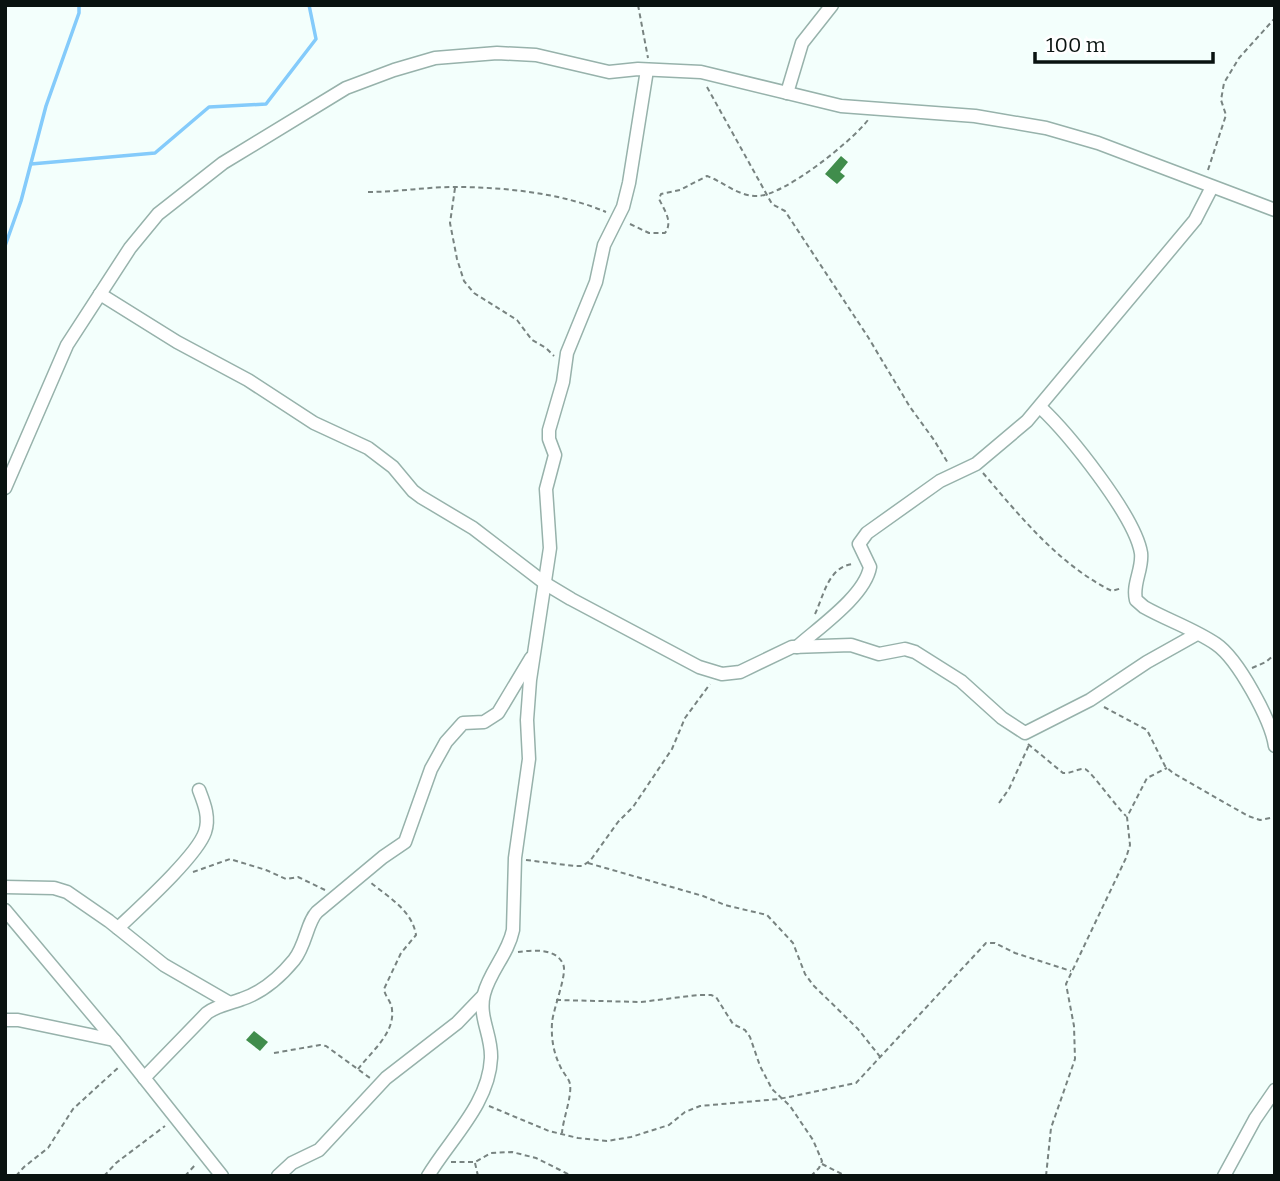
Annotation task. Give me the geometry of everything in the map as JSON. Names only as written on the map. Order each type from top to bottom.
[{"type":"street","points":[[787,93],[802,43],[832,5]]},
{"type":"street","points":[[5,488],[67,345],[130,248],[159,214],[223,163],[346,88],[435,58],[497,53],[536,55],[609,72],[648,69],[701,72],[841,106],[975,116],[1046,128],[1098,143],[1275,210]]},
{"type":"street","points":[[278,1176],[292,1163],[318,1150],[376,1088],[457,1023],[483,996],[513,930],[515,858],[529,759],[527,720],[551,548],[546,489],[555,455],[549,430],[567,353],[596,282],[604,245],[618,218],[629,183],[648,69]]},
{"type":"street","points":[[797,647],[856,593],[868,576],[868,564],[859,544],[867,533],[954,473],[976,464],[1016,432],[1040,407],[1195,220],[1208,186]]},
{"type":"street","points":[[100,294],[177,342],[248,380],[314,423],[369,448],[393,467],[413,491],[474,528],[546,584],[699,667],[722,674],[740,672],[776,653],[797,647],[851,645],[879,654],[905,649],[961,681],[1027,739],[1147,662],[1197,634]]},
{"type":"street","points":[[1040,407],[1101,480],[1132,530],[1141,554],[1135,588],[1136,600],[1225,652],[1264,713],[1273,731],[1275,746]]},
{"type":"street","points":[[144,1078],[207,1013],[268,986],[294,960],[306,939],[311,918],[361,874],[405,842],[426,780],[446,742],[463,723],[484,722],[498,713],[534,655]]},
{"type":"street","points":[[118,928],[193,851],[205,832],[207,816],[199,790]]},
{"type":"street","points":[[5,887],[54,888],[67,892],[164,965],[228,1002]]},
{"type":"street","points":[[5,910],[114,1040],[222,1176]]},
{"type":"street","points":[[428,1176],[478,1101],[491,1060],[489,1037],[482,1016],[483,996]]},
{"type":"street","points":[[5,1020],[18,1020],[114,1040]]},
{"type":"street","points":[[1224,1176],[1255,1119],[1275,1090]]},
{"type":"path","points":[[638,5],[648,55],[648,69]]},
{"type":"path","points":[[1208,186],[1225,118],[1226,111],[1221,100],[1224,83],[1239,58],[1275,18]]},
{"type":"path","points":[[701,72],[716,107],[769,194],[772,204],[785,211],[954,473]]},
{"type":"path","points":[[368,192],[456,187],[501,189],[551,197],[598,209],[649,233],[665,233],[668,218],[659,199],[664,192],[680,190],[707,176],[740,193],[758,197],[769,194],[796,181],[858,133],[877,107]]},
{"type":"path","points":[[456,187],[450,223],[464,281],[474,293],[517,320],[532,340],[546,348],[565,366]]},
{"type":"path","points":[[976,464],[1012,508],[1064,559],[1112,591],[1126,587],[1135,588]]},
{"type":"path","points":[[813,619],[827,583],[839,569],[850,564],[868,564]]},
{"type":"path","points":[[1250,668],[1257,667],[1275,654]]},
{"type":"path","points":[[588,863],[618,822],[633,807],[667,756],[694,704],[714,679],[722,674]]},
{"type":"path","points":[[1092,699],[1147,730],[1167,768],[1248,816],[1260,820],[1275,817]]},
{"type":"path","points":[[999,803],[1013,780],[1027,739],[1063,773],[1084,769],[1091,772],[1107,796],[1127,817]]},
{"type":"path","points":[[1046,1176],[1051,1128],[1074,1067],[1074,1026],[1066,986],[1126,858],[1130,845],[1127,817],[1147,778],[1167,768]]},
{"type":"path","points":[[515,858],[575,866],[588,863],[703,896],[725,905],[767,915],[793,943],[805,974],[813,985],[858,1030],[881,1058]]},
{"type":"path","points":[[170,876],[186,874],[230,859],[286,879],[298,877],[325,890],[344,891]]},
{"type":"path","points":[[358,1069],[389,1029],[393,1012],[384,989],[401,953],[416,935],[403,909],[361,874]]},
{"type":"path","points":[[478,1101],[523,1122],[562,1134],[607,1141],[631,1137],[669,1125],[685,1112],[700,1106],[782,1098],[856,1083],[986,943],[995,943],[1027,958],[1071,971]]},
{"type":"path","points":[[504,954],[535,950],[546,952],[560,960],[565,968],[552,1021],[554,1051],[570,1084],[562,1134]]},
{"type":"path","points":[[556,1000],[641,1002],[678,996],[711,995],[721,1003],[733,1024],[745,1030],[750,1037],[766,1079],[817,1146],[822,1157],[821,1163],[811,1176]]},
{"type":"path","points":[[274,1053],[320,1045],[358,1069],[372,1080],[376,1088]]},
{"type":"path","points":[[16,1176],[23,1167],[48,1148],[73,1110],[128,1058]]},
{"type":"path","points":[[104,1176],[176,1117]]},
{"type":"path","points":[[438,1161],[475,1161],[491,1153],[512,1152],[536,1158],[572,1176]]},
{"type":"path","points":[[185,1176],[206,1155]]},
{"type":"path","points":[[475,1161],[478,1176]]},
{"type":"path","points":[[821,1163],[846,1176]]},
{"type":"building","points":[[841,156],[848,162],[840,172],[845,176],[837,184],[825,174]]},
{"type":"building","points":[[254,1031],[268,1042],[260,1051],[246,1040]]},
{"type":"waterway","points":[[5,246],[21,201],[46,106],[79,13],[79,5]]},
{"type":"waterway","points":[[31,164],[155,153],[209,107],[266,104],[316,39],[309,5]]}]
